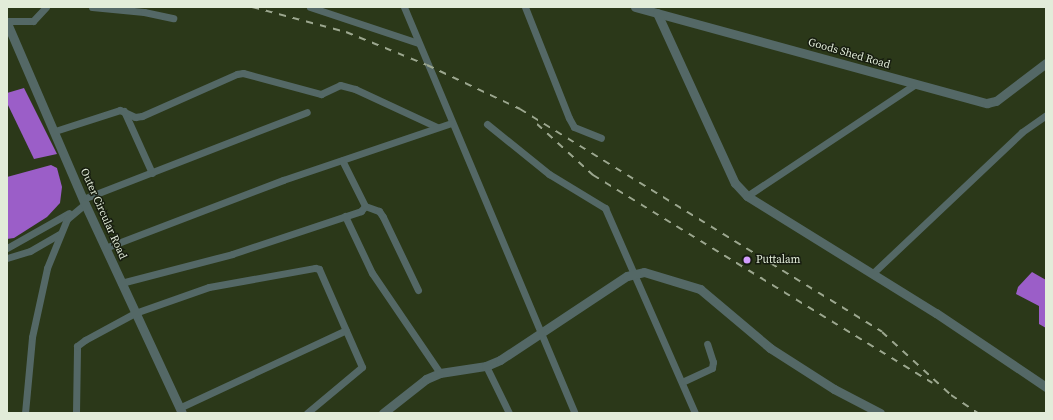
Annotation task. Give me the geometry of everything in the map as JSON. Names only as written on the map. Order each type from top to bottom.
[{"type":"street","points":[[7,22],[33,21],[46,7]]},
{"type":"street","points":[[92,7],[144,12],[173,18]]},
{"type":"street","points":[[310,7],[418,43]]},
{"type":"street","points":[[404,7],[451,123],[543,333],[575,413]]},
{"type":"street","points":[[525,7],[569,118],[574,127],[601,138]]},
{"type":"street","name":"Goods Shed Road","points":[[635,7],[652,10],[914,85],[987,103],[996,101],[1046,63]]},
{"type":"street","points":[[652,10],[735,183],[747,196],[936,313],[1046,387]]},
{"type":"street","name":"Outer Circular Road","points":[[7,22],[55,131],[82,203],[105,248],[180,411]]},
{"type":"street","points":[[55,131],[113,111],[124,111],[136,117],[142,116],[237,74],[243,74],[321,94],[340,85],[355,89],[437,127]]},
{"type":"street","points":[[747,196],[914,85]]},
{"type":"street","points":[[124,111],[152,173]]},
{"type":"street","points":[[7,248],[82,203],[152,173],[307,112]]},
{"type":"street","points":[[873,274],[1022,132],[1046,115]]},
{"type":"street","points":[[105,248],[342,160],[451,123]]},
{"type":"street","points":[[487,124],[549,174],[605,208],[695,413]]},
{"type":"street","points":[[342,160],[366,206],[379,212],[383,217],[418,290]]},
{"type":"street","points":[[25,413],[37,309],[59,234],[67,219],[82,203]]},
{"type":"street","points":[[121,283],[232,254],[361,211],[366,206]]},
{"type":"street","points":[[345,216],[372,273],[440,373]]},
{"type":"street","points":[[7,258],[30,251],[59,234]]},
{"type":"street","points":[[76,413],[77,346],[85,340],[135,313],[209,287],[315,268],[319,269],[362,367],[307,413]]},
{"type":"street","points":[[383,413],[426,379],[440,373],[486,366],[500,360],[634,273],[644,272],[668,277],[700,289],[770,348],[834,389],[880,413]]},
{"type":"street","points":[[180,411],[346,330]]},
{"type":"street","points":[[682,382],[712,368],[713,362],[707,344]]},
{"type":"street","points":[[486,366],[509,413]]},
{"type":"shaded area","points":[[24,88],[57,154],[34,159],[7,103],[7,93]]},
{"type":"shaded area","points":[[51,165],[57,168],[62,187],[60,203],[47,217],[14,238],[7,239],[7,177]]},
{"type":"shaded area","points":[[1032,272],[1046,280],[1046,328],[1039,324],[1039,306],[1016,294],[1018,287]]},
{"type":"railway","points":[[252,7],[346,32],[427,65],[520,109],[882,332],[951,395],[978,413]]},
{"type":"railway","points":[[537,124],[593,175],[932,383]]},
{"type":"place","name":"Puttalam","points":[[747,260]]}]
